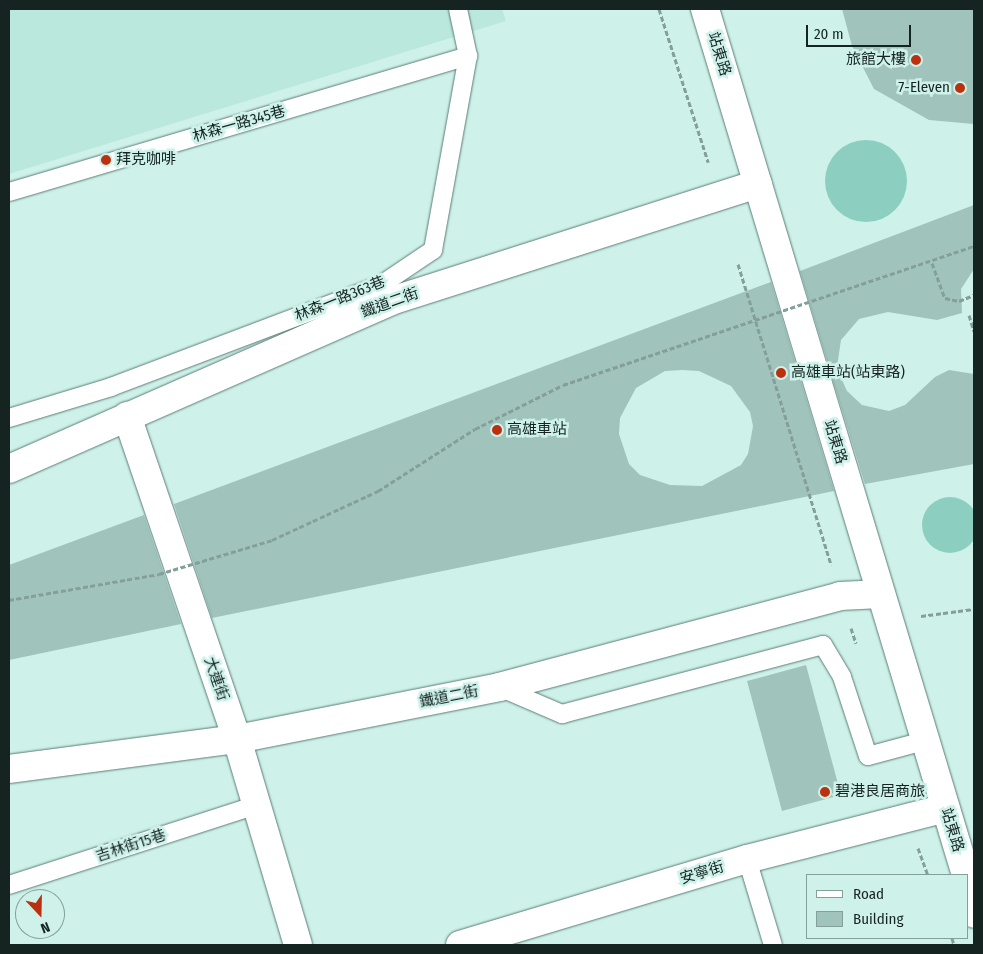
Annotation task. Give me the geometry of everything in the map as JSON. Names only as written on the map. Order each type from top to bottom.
[{"type":"street","name":"站東路","points":[[705,9],[965,874]]},
{"type":"street","name":"鐵道二街","points":[[9,469],[391,301],[758,184]]},
{"type":"street","name":"大連街","points":[[127,416],[237,739],[254,806],[298,945]]},
{"type":"street","name":"鐵道二街","points":[[9,769],[237,739],[499,687],[840,596],[881,594]]},
{"type":"street","name":"安寧街","points":[[460,945],[747,859],[946,808]]},
{"type":"lane","name":"林森一路363巷","points":[[9,418],[111,387],[381,285],[433,250],[468,56],[458,9]]},
{"type":"lane","name":"林森一路345巷","points":[[9,192],[468,56]]},
{"type":"lane","points":[[499,687],[562,714],[823,645],[842,677],[868,756],[924,740]]},
{"type":"lane","name":"吉林街15巷","points":[[9,885],[254,806]]},
{"type":"lane","points":[[747,859],[773,945]]},
{"type":"path","points":[[659,9],[708,162]]},
{"type":"path","points":[[9,600],[159,574],[272,540],[378,491],[483,424],[563,385],[932,263],[974,246]]},
{"type":"path","points":[[932,263],[946,298],[959,301],[974,296]]},
{"type":"path","points":[[738,264],[816,517]]},
{"type":"path","points":[[969,315],[974,331]]},
{"type":"path","points":[[936,612],[974,609]]},
{"type":"shaded area","points":[[9,9],[502,9],[506,21],[9,174]]},
{"type":"shaded area","points":[[866,140],[882,144],[895,152],[903,165],[907,181],[903,197],[895,210],[882,218],[866,222],[850,218],[837,210],[829,197],[825,181],[829,165],[837,152],[850,144]]},
{"type":"shaded area","points":[[944,497],[956,497],[966,501],[974,509],[978,525],[974,541],[966,549],[956,553],[944,553],[934,549],[926,541],[922,531],[922,519],[926,509],[934,501]]},
{"type":"building","name":"旅館大樓","points":[[842,9],[974,9],[974,124],[929,120],[874,89],[852,46]]},
{"type":"building","points":[[974,205],[974,269],[961,289],[962,313],[937,320],[888,312],[859,319],[841,340],[837,367],[830,370],[800,271]]},
{"type":"building","name":"高雄車站","points":[[771,282],[834,491],[212,618],[174,504]],"holes":[[[665,371],[699,371],[731,386],[750,412],[753,426],[748,454],[741,465],[702,486],[670,485],[640,475],[629,464],[619,434],[620,418],[636,388]]]},
{"type":"building","points":[[949,370],[974,374],[974,464],[865,484],[830,371],[838,371],[847,391],[862,405],[889,411],[905,405],[935,377]]},
{"type":"building","points":[[144,515],[181,624],[9,660],[9,565]]},
{"type":"building","points":[[806,665],[841,795],[782,811],[747,681]]},
{"type":"place","name":"旅館大樓","points":[[916,60]]},
{"type":"place","name":"7-Eleven","points":[[960,88]]},
{"type":"place","name":"拜克咖啡","points":[[106,160]]},
{"type":"place","name":"高雄車站(站東路)","points":[[781,373]]},
{"type":"place","name":"高雄車站","points":[[497,430]]},
{"type":"place","name":"碧港良居商旅","points":[[825,792]]}]
